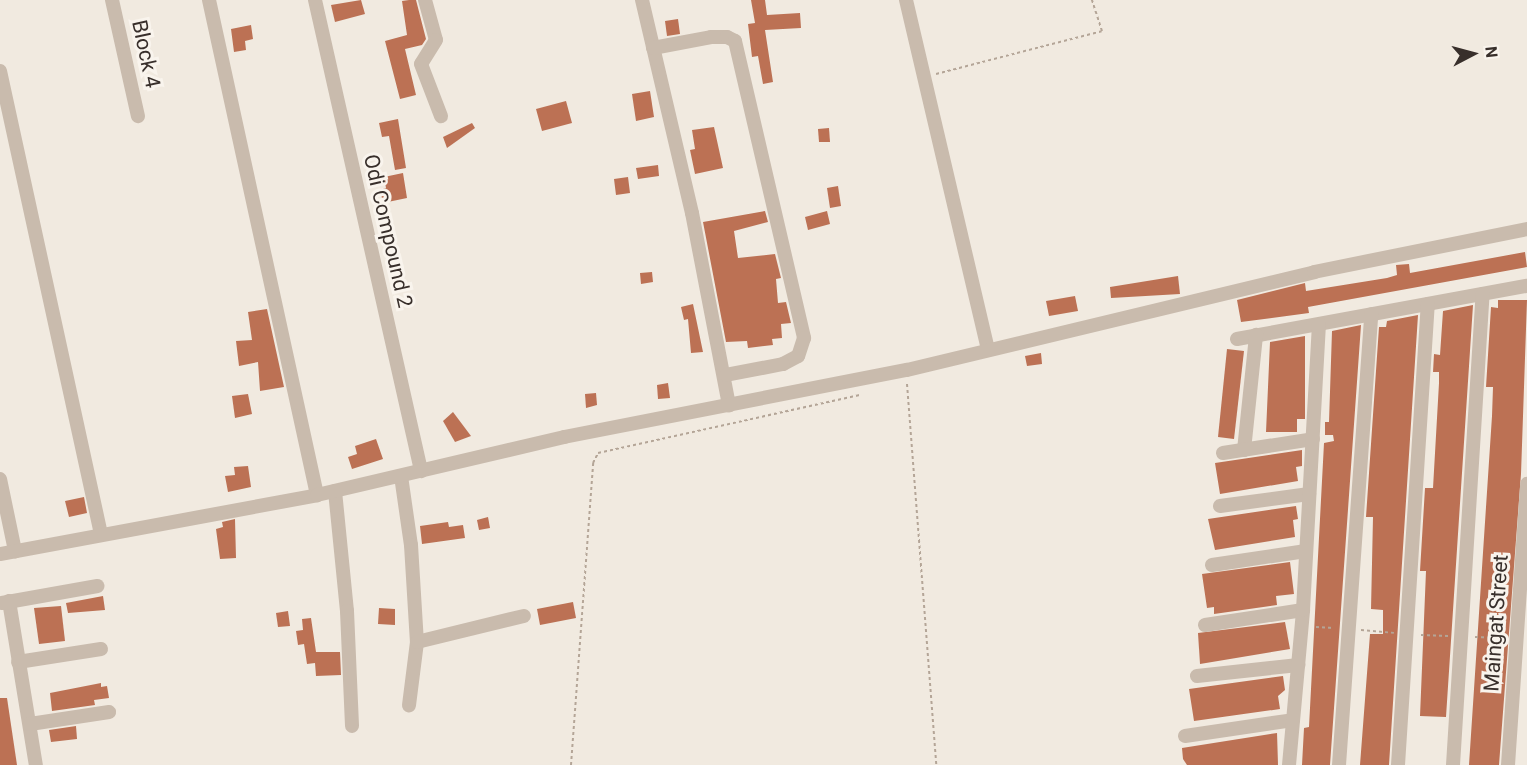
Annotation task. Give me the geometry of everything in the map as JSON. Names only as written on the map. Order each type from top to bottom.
[{"type":"street","name":"Block 4","points":[[112,0],[138,116]]},
{"type":"street","points":[[209,0],[317,495]]},
{"type":"street","name":"Odi Compound 2","points":[[315,0],[421,471]]},
{"type":"street","points":[[425,0],[436,40],[421,64],[441,116]]},
{"type":"street","points":[[642,0],[726,375],[729,405]]},
{"type":"street","points":[[906,0],[988,349]]},
{"type":"street","points":[[653,48],[711,37],[727,37],[735,41],[804,338],[804,348],[798,356],[783,364],[726,375]]},
{"type":"street","points":[[0,71],[101,534]]},
{"type":"street","points":[[0,554],[317,495],[564,437],[907,370],[1314,272],[1527,229]]},
{"type":"street","points":[[1237,339],[1527,286]]},
{"type":"street","points":[[1453,765],[1483,294]]},
{"type":"street","points":[[1398,765],[1428,304]]},
{"type":"street","points":[[1340,765],[1371,314]]},
{"type":"street","points":[[1289,765],[1303,610],[1319,324]]},
{"type":"street","points":[[1244,450],[1256,335]]},
{"type":"street","points":[[1223,453],[1313,439]]},
{"type":"street","points":[[401,476],[411,545],[417,642],[409,705]]},
{"type":"street","points":[[0,479],[15,551]]},
{"type":"street","name":"Maingat Street","points":[[1508,765],[1527,484]]},
{"type":"street","points":[[335,491],[347,611],[352,726]]},
{"type":"street","points":[[1220,506],[1310,494]]},
{"type":"street","points":[[1212,565],[1306,551]]},
{"type":"street","points":[[36,765],[18,662],[4,602],[97,586]]},
{"type":"street","points":[[1205,625],[1303,610]]},
{"type":"street","points":[[417,642],[524,616]]},
{"type":"street","points":[[18,662],[101,649]]},
{"type":"street","points":[[1197,676],[1298,665]]},
{"type":"street","points":[[30,724],[109,712]]},
{"type":"street","points":[[1185,736],[1293,720]]},
{"type":"path","points":[[924,77],[1102,31],[1092,0]]},
{"type":"path","points":[[907,370],[936,765]]},
{"type":"path","points":[[895,387],[907,385]]},
{"type":"path","points":[[571,765],[593,463],[598,453],[861,394]]},
{"type":"path","points":[[1406,634],[1516,639]]},
{"type":"building","points":[[361,0],[365,14],[335,22],[331,5]]},
{"type":"building","points":[[416,0],[426,39],[422,45],[405,49],[416,95],[400,99],[385,41],[407,35],[402,1]]},
{"type":"building","points":[[751,0],[765,0],[767,15],[800,13],[801,28],[765,30],[773,82],[763,84],[758,56],[752,57],[748,24],[755,23]]},
{"type":"building","points":[[678,19],[680,34],[667,36],[665,21]]},
{"type":"building","points":[[251,25],[253,39],[245,41],[246,50],[234,52],[231,29]]},
{"type":"building","points":[[650,91],[654,117],[636,121],[632,94]]},
{"type":"building","points":[[566,101],[572,123],[542,131],[536,109]]},
{"type":"building","points":[[398,119],[406,168],[395,170],[389,136],[382,137],[379,123]]},
{"type":"building","points":[[472,123],[475,128],[447,148],[443,137]]},
{"type":"building","points":[[714,127],[723,168],[695,174],[690,150],[695,149],[692,130]]},
{"type":"building","points":[[829,128],[830,142],[819,142],[818,129]]},
{"type":"building","points":[[658,165],[659,176],[638,179],[636,168]]},
{"type":"building","points":[[403,173],[407,198],[383,203],[380,189],[386,188],[384,177]]},
{"type":"building","points":[[628,177],[630,193],[616,195],[614,179]]},
{"type":"building","points":[[838,186],[841,206],[830,208],[827,188]]},
{"type":"building","points":[[765,211],[768,222],[734,231],[738,258],[775,254],[781,278],[776,279],[778,303],[786,302],[791,323],[781,324],[782,338],[772,339],[773,345],[748,348],[747,341],[726,342],[703,222]]},
{"type":"building","points":[[827,211],[830,224],[808,230],[805,217]]},
{"type":"building","points":[[1525,252],[1527,267],[1308,307],[1309,313],[1241,322],[1237,300],[1305,283],[1306,291],[1387,278],[1397,275],[1396,265],[1409,264],[1410,273]]},
{"type":"building","points":[[652,272],[653,282],[641,284],[640,273]]},
{"type":"building","points":[[1178,276],[1180,294],[1111,298],[1110,287]]},
{"type":"building","points":[[1075,296],[1078,311],[1049,316],[1046,301]]},
{"type":"building","points":[[1498,300],[1527,300],[1521,474],[1499,765],[1469,765],[1492,416],[1493,387],[1486,387],[1491,307],[1498,308]]},
{"type":"building","points":[[693,304],[703,352],[691,353],[688,319],[684,320],[681,307]]},
{"type":"building","points":[[1473,305],[1446,717],[1420,716],[1426,571],[1420,571],[1425,488],[1433,488],[1439,383],[1439,372],[1433,372],[1434,354],[1440,355],[1443,311]]},
{"type":"building","points":[[267,309],[284,387],[260,391],[258,362],[239,366],[236,341],[252,340],[248,312]]},
{"type":"building","points":[[1418,315],[1389,765],[1360,765],[1370,634],[1383,634],[1383,610],[1371,609],[1373,517],[1366,517],[1379,327],[1386,327],[1387,321]]},
{"type":"building","points":[[1361,325],[1330,765],[1302,765],[1304,728],[1309,727],[1324,443],[1334,441],[1333,435],[1325,435],[1325,422],[1329,422],[1332,331]]},
{"type":"building","points":[[1305,336],[1305,419],[1297,419],[1297,432],[1266,432],[1270,342]]},
{"type":"building","points":[[1227,349],[1244,351],[1234,439],[1218,437]]},
{"type":"building","points":[[1041,353],[1042,364],[1027,366],[1025,356]]},
{"type":"building","points":[[668,383],[670,398],[658,399],[657,385]]},
{"type":"building","points":[[596,393],[597,405],[586,408],[585,394]]},
{"type":"building","points":[[248,394],[252,414],[235,418],[232,396]]},
{"type":"building","points":[[453,412],[471,436],[455,442],[443,421]]},
{"type":"building","points":[[376,439],[383,459],[352,469],[348,457],[357,454],[355,446]]},
{"type":"building","points":[[1302,450],[1302,466],[1296,467],[1298,481],[1220,494],[1215,463]]},
{"type":"building","points":[[248,466],[251,487],[228,492],[225,476],[235,475],[234,467]]},
{"type":"building","points":[[84,497],[87,513],[69,517],[65,501]]},
{"type":"building","points":[[1296,506],[1298,519],[1293,520],[1295,537],[1215,550],[1208,519]]},
{"type":"building","points":[[488,517],[490,528],[479,530],[477,520]]},
{"type":"building","points":[[235,519],[236,558],[220,559],[216,529],[223,527],[222,522]]},
{"type":"building","points":[[448,522],[449,527],[463,525],[465,538],[422,544],[420,526]]},
{"type":"building","points":[[1290,562],[1294,594],[1276,596],[1277,605],[1214,614],[1214,607],[1207,608],[1202,574]]},
{"type":"building","points":[[103,596],[105,610],[68,613],[66,603]]},
{"type":"building","points":[[573,602],[576,618],[540,625],[537,609]]},
{"type":"building","points":[[61,606],[65,641],[39,644],[34,608]]},
{"type":"building","points":[[379,608],[395,609],[395,625],[378,624]]},
{"type":"building","points":[[288,611],[290,626],[278,627],[276,613]]},
{"type":"building","points":[[311,618],[316,652],[340,652],[341,675],[316,676],[315,663],[307,664],[304,644],[298,645],[296,631],[303,630],[302,619]]},
{"type":"building","points":[[1285,622],[1290,649],[1200,664],[1198,633]]},
{"type":"building","points":[[1283,676],[1285,690],[1278,696],[1280,709],[1194,721],[1189,689]]},
{"type":"building","points":[[101,683],[101,687],[107,686],[109,698],[94,700],[95,705],[52,711],[50,693]]},
{"type":"building","points":[[0,698],[7,698],[17,765],[0,765]]},
{"type":"building","points":[[76,726],[77,739],[51,742],[49,730]]},
{"type":"building","points":[[1277,733],[1278,765],[1187,765],[1183,759],[1182,748]]}]
